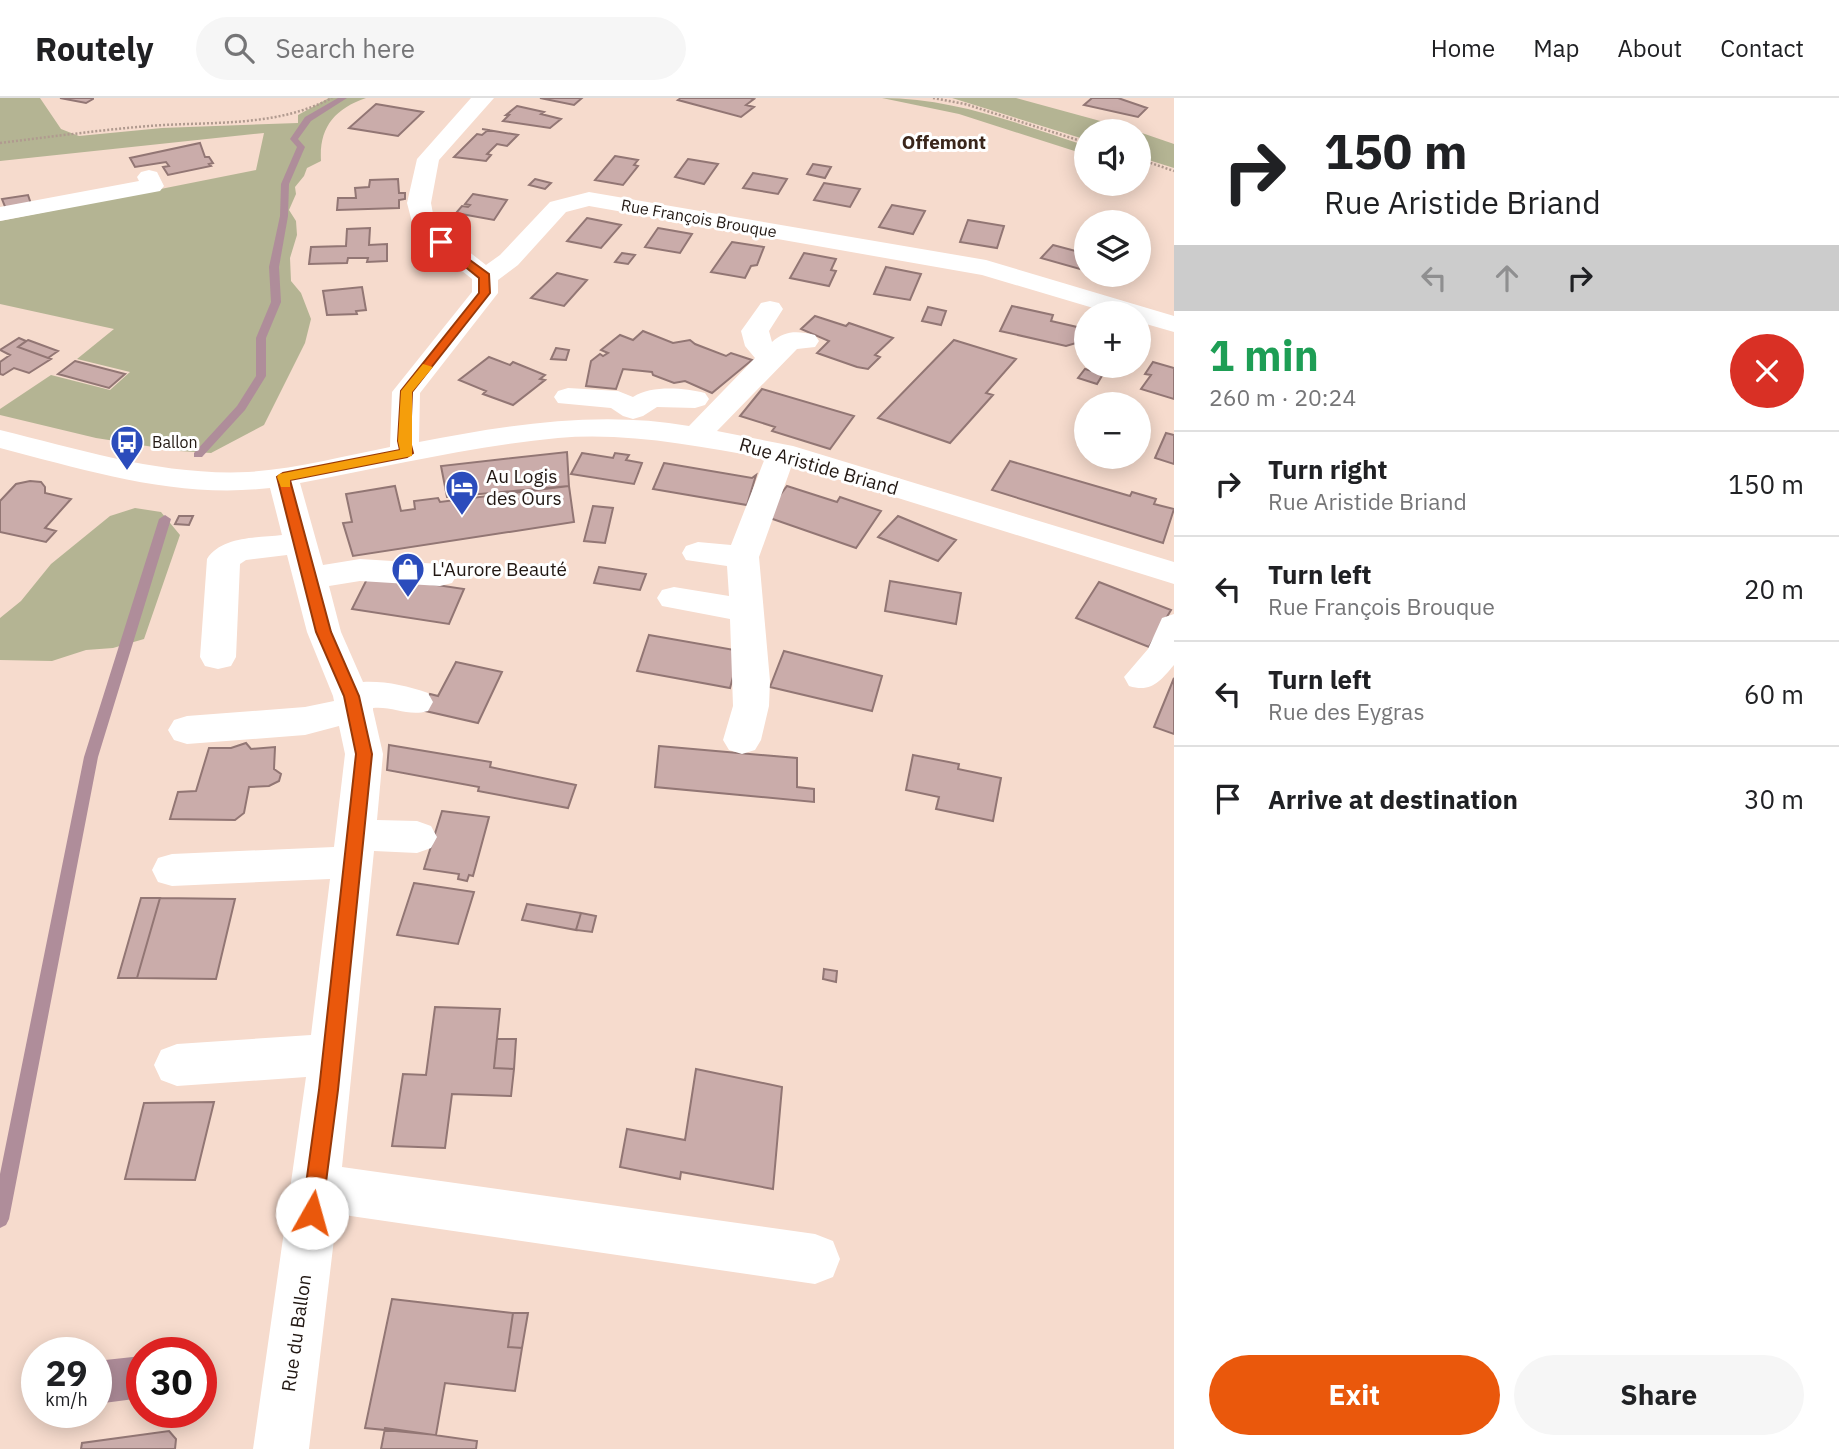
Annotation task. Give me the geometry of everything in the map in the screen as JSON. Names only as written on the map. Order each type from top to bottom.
[{"type":"street","points":[[407,453],[404,441],[407,391],[440,367],[485,293],[485,277],[441,242],[422,221],[419,203],[428,159],[483,98]]},
{"type":"street","points":[[0,214],[152,186],[149,177]]},
{"type":"street","name":"Rue François Brouque","points":[[485,277],[509,260],[558,207],[589,199],[986,268],[1095,301]]},
{"type":"street","points":[[770,309],[755,331],[759,346],[770,358]]},
{"type":"street","name":"Rue François Brouque","points":[[1151,318],[1174,324]]},
{"type":"street","points":[[696,436],[790,340],[805,341]]},
{"type":"street","points":[[631,419],[638,381]]},
{"type":"street","points":[[568,397],[618,400],[631,419]]},
{"type":"street","points":[[631,419],[652,398],[695,398]]},
{"type":"street","name":"Rue Aristide Briand","points":[[0,439],[127,472],[206,481],[283,477],[476,440],[631,419],[696,436],[782,452],[1174,573]]},
{"type":"street","points":[[742,740],[751,706],[752,681],[743,557],[782,452]]},
{"type":"street","name":"Rue du Ballon","points":[[281,1449],[316,1187],[364,754],[353,703],[324,632],[283,477]]},
{"type":"street","points":[[218,657],[224,559],[238,551],[360,570],[440,575]]},
{"type":"street","points":[[698,553],[743,557]]},
{"type":"street","points":[[674,598],[724,608],[746,605]]},
{"type":"street","points":[[1142,677],[1164,654],[1174,626]]},
{"type":"street","points":[[187,730],[305,720],[380,694],[415,702]]},
{"type":"street","points":[[172,870],[354,850],[417,837]]},
{"type":"street","points":[[177,1065],[297,1058],[332,1051]]},
{"type":"street","points":[[316,1187],[815,1259]]},
{"type":"path","points":[[0,143],[150,126],[262,121],[289,115],[332,98]]},
{"type":"path","points":[[933,98],[965,104],[1074,139]]},
{"type":"path","points":[[1151,163],[1174,171]]},
{"type":"green space","points":[[0,98],[40,98],[61,129],[79,136],[162,128],[298,123],[298,115],[329,98],[366,98],[345,108],[331,121],[323,139],[321,161],[307,168],[295,187],[296,194],[289,210],[296,221],[297,235],[290,258],[291,281],[301,293],[311,319],[305,343],[264,425],[211,453],[179,451],[96,438],[0,415],[0,409],[51,375],[110,390],[130,372],[77,359],[114,329],[0,304],[0,221],[256,170],[264,133],[0,161]]},
{"type":"green space","points":[[882,98],[961,107],[1074,142],[1074,151],[959,114]]},
{"type":"green space","points":[[952,98],[1016,98],[1093,119],[1074,119],[1074,136]]},
{"type":"green space","points":[[1151,136],[1174,144],[1174,168],[1151,161]]},
{"type":"green space","points":[[135,508],[161,512],[180,535],[144,639],[113,648],[86,650],[52,661],[0,660],[0,618],[21,601],[51,564],[110,516]]},
{"type":"shaded area","points":[[126,1358],[126,1400],[112,1402],[112,1359]]},
{"type":"building","points":[[60,98],[93,98],[93,99],[86,103]]},
{"type":"building","points":[[540,98],[582,98],[574,105]]},
{"type":"building","points":[[750,98],[754,99],[746,105],[754,107],[741,117],[678,100]]},
{"type":"building","points":[[1092,98],[1118,98],[1147,108],[1138,117],[1084,105]]},
{"type":"building","points":[[376,104],[423,112],[398,136],[349,128]]},
{"type":"building","points":[[517,106],[561,119],[550,128],[503,121]]},
{"type":"building","points":[[488,130],[518,135],[507,146],[497,144],[487,154],[491,155],[486,161],[454,157],[477,134],[482,135]]},
{"type":"building","points":[[200,143],[205,157],[209,157],[213,163],[209,164],[211,166],[168,175],[163,167],[169,166],[166,162],[135,167],[130,158]]},
{"type":"building","points":[[615,156],[638,160],[634,165],[638,166],[623,185],[595,180]]},
{"type":"building","points":[[688,159],[718,164],[704,184],[675,177]]},
{"type":"building","points":[[813,164],[831,167],[825,178],[807,174]]},
{"type":"building","points":[[753,173],[787,179],[778,194],[743,188]]},
{"type":"building","points":[[398,179],[399,193],[405,193],[405,199],[399,200],[399,208],[337,210],[338,198],[356,198],[355,188],[369,187],[370,180]]},
{"type":"building","points":[[535,179],[551,183],[545,189],[529,185]]},
{"type":"building","points":[[824,183],[860,189],[850,207],[814,200]]},
{"type":"building","points":[[473,194],[507,200],[494,220],[456,213],[462,206],[470,205],[465,204]]},
{"type":"building","points":[[28,195],[31,204],[6,209],[2,199]]},
{"type":"building","points":[[892,205],[925,211],[913,234],[879,227]]},
{"type":"building","points":[[587,218],[621,225],[601,248],[567,241]]},
{"type":"building","points":[[968,220],[1004,226],[997,248],[960,242]]},
{"type":"building","points":[[370,228],[369,245],[387,244],[387,261],[367,262],[368,258],[348,258],[347,263],[309,264],[311,247],[346,246],[347,229]]},
{"type":"building","points":[[658,228],[692,234],[680,253],[645,247]]},
{"type":"building","points":[[732,242],[764,247],[757,265],[751,266],[745,278],[711,272]]},
{"type":"building","points":[[1053,245],[1074,251],[1074,267],[1041,258]]},
{"type":"building","points":[[622,253],[635,255],[628,264],[615,262]]},
{"type":"building","points":[[804,253],[836,259],[831,270],[836,271],[829,286],[790,278]]},
{"type":"building","points":[[886,267],[921,274],[910,300],[874,294]]},
{"type":"building","points":[[557,273],[587,280],[564,306],[531,298]]},
{"type":"building","points":[[362,287],[366,310],[356,311],[357,314],[327,315],[323,291]]},
{"type":"building","points":[[1012,306],[1053,315],[1051,321],[1074,326],[1074,344],[1066,346],[1000,331]]},
{"type":"building","points":[[928,307],[946,311],[941,325],[922,321]]},
{"type":"building","points":[[815,316],[846,326],[849,323],[893,338],[875,355],[880,357],[868,369],[857,367],[817,353],[829,341],[801,329]]},
{"type":"building","points":[[643,331],[673,343],[690,340],[726,356],[731,353],[752,360],[712,393],[685,381],[674,383],[653,375],[652,372],[623,369],[616,389],[586,386],[591,361],[600,354],[603,356],[608,353],[601,350],[620,335],[633,340]]},
{"type":"building","points":[[19,338],[26,341],[18,347],[51,359],[29,373],[14,368],[3,375],[0,374],[0,362],[10,355],[0,350]]},
{"type":"building","points":[[28,340],[58,351],[48,358],[18,347]]},
{"type":"building","points":[[954,340],[1016,359],[986,393],[993,395],[950,443],[878,418]]},
{"type":"building","points":[[556,348],[569,350],[566,360],[551,359]]},
{"type":"building","points":[[489,357],[510,365],[513,362],[545,375],[540,379],[545,380],[513,405],[483,394],[486,391],[459,380]]},
{"type":"building","points":[[75,361],[125,374],[109,388],[58,374]]},
{"type":"building","points":[[1153,362],[1174,368],[1174,399],[1141,389],[1151,378]]},
{"type":"building","points":[[1078,378],[1101,378],[1097,384]]},
{"type":"building","points":[[762,389],[854,416],[830,449],[772,431],[775,427],[740,416]]},
{"type":"building","points":[[1166,433],[1174,435],[1174,464],[1155,458]]},
{"type":"building","points":[[567,452],[569,486],[447,497],[441,466]]},
{"type":"building","points":[[582,453],[613,458],[615,453],[629,455],[626,460],[642,463],[634,484],[571,474]]},
{"type":"building","points":[[1010,461],[1130,496],[1132,492],[1156,499],[1154,504],[1174,509],[1163,543],[992,490]]},
{"type":"building","points":[[664,463],[752,478],[756,475],[747,505],[653,489]]},
{"type":"building","points":[[41,482],[45,493],[71,499],[45,528],[56,531],[46,542],[0,532],[0,501],[16,484]]},
{"type":"building","name":"Au Logis des Ours","points":[[395,486],[401,511],[415,509],[414,501],[438,498],[440,502],[569,486],[574,522],[353,556],[343,523],[352,522],[346,494]]},
{"type":"building","points":[[787,486],[837,502],[840,497],[881,511],[856,548],[764,516]]},
{"type":"building","points":[[593,506],[613,508],[605,543],[584,541]]},
{"type":"building","points":[[179,516],[193,516],[189,525],[175,524]]},
{"type":"building","points":[[898,516],[956,540],[938,561],[878,537]]},
{"type":"building","points":[[599,567],[646,574],[640,590],[594,583]]},
{"type":"building","name":"L'Aurore Beauté","points":[[369,575],[464,589],[449,624],[352,609]]},
{"type":"building","points":[[890,581],[961,593],[956,624],[885,611]]},
{"type":"building","points":[[1099,582],[1171,610],[1149,647],[1076,618]]},
{"type":"building","points":[[649,635],[740,651],[730,688],[637,671]]},
{"type":"building","points":[[784,651],[882,676],[872,711],[770,687]]},
{"type":"building","points":[[456,662],[502,672],[478,723],[421,710],[430,694],[438,696]]},
{"type":"building","points":[[1174,678],[1174,734],[1154,727]]},
{"type":"building","points":[[246,743],[251,749],[275,747],[274,769],[281,774],[279,781],[269,786],[249,787],[244,813],[235,820],[170,819],[178,792],[196,791],[209,748],[231,748]]},
{"type":"building","points":[[389,745],[491,762],[490,767],[576,785],[568,808],[478,791],[479,787],[387,770]]},
{"type":"building","points":[[659,746],[797,758],[797,787],[814,789],[814,802],[655,787]]},
{"type":"building","points":[[913,755],[959,764],[958,769],[1001,778],[993,821],[936,809],[939,797],[906,790]]},
{"type":"building","points":[[442,811],[489,817],[473,876],[469,875],[467,881],[458,879],[459,874],[424,869]]},
{"type":"building","points":[[414,883],[474,892],[458,944],[397,935]]},
{"type":"building","points":[[141,898],[160,898],[137,978],[118,978]]},
{"type":"building","points":[[160,898],[235,899],[216,979],[137,978]]},
{"type":"building","points":[[527,904],[581,913],[576,930],[522,920]]},
{"type":"building","points":[[581,913],[596,916],[592,932],[576,930]]},
{"type":"building","points":[[824,969],[837,971],[836,982],[823,979]]},
{"type":"building","points":[[435,1007],[500,1009],[494,1068],[514,1069],[511,1096],[452,1094],[445,1148],[392,1146],[403,1074],[426,1075]]},
{"type":"building","points":[[497,1039],[516,1039],[514,1069],[494,1068]]},
{"type":"building","points":[[696,1069],[782,1087],[773,1189],[681,1172],[680,1179],[620,1167],[627,1129],[685,1140]]},
{"type":"building","points":[[214,1102],[195,1180],[125,1179],[144,1103]]},
{"type":"building","points":[[392,1299],[513,1313],[508,1347],[522,1348],[515,1391],[445,1383],[436,1435],[365,1428]]},
{"type":"building","points":[[513,1313],[528,1313],[522,1348],[508,1347]]},
{"type":"building","points":[[385,1428],[477,1441],[476,1449],[381,1449]]},
{"type":"building","points":[[169,1431],[176,1439],[175,1449],[81,1449],[82,1443]]},
{"type":"waterway","points":[[198,455],[241,408],[261,376],[261,338],[276,302],[274,267],[284,216],[285,184],[301,147],[294,139],[308,119],[343,98]]},
{"type":"waterway","points":[[0,1219],[91,757],[165,519]]},
{"type":"slow traffic","points":[[285,484],[283,477],[407,453],[404,441],[407,391],[427,367]]},
{"type":"place","name":"Ballon","points":[[127,472]]},
{"type":"place","name":"Au Logis des Ours","points":[[462,517]]},
{"type":"place","name":"L'Aurore Beauté","points":[[408,599]]},
{"type":"district","name":"Offemont","points":[[944,142]]},
{"type":"route","points":[[312,1213],[364,754],[351,696],[324,632],[283,477],[407,453],[404,441],[407,391],[485,293],[485,277],[441,242]]}]
